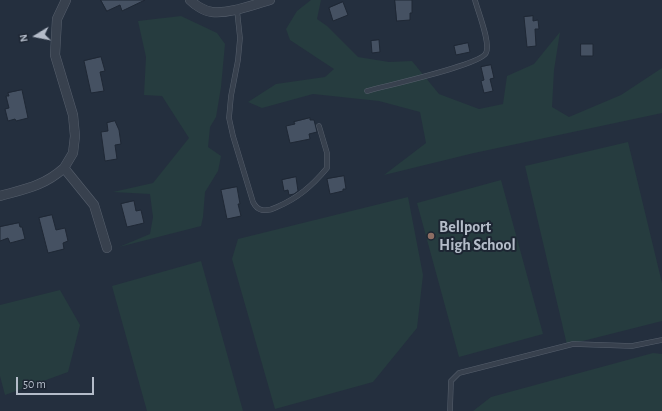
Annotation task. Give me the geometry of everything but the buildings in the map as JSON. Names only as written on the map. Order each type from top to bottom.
[{"type":"street","points":[[0,196],[39,186],[54,177],[64,168],[73,153],[75,136],[73,115],[55,55],[57,18],[66,0]]},
{"type":"street","points":[[190,0],[195,5],[211,12],[229,11],[270,0]]},
{"type":"street","points":[[64,168],[94,205],[107,248]]},
{"type":"lane","points":[[367,91],[448,70],[483,58],[487,53],[487,42],[475,0]]},
{"type":"lane","points":[[236,9],[240,38],[229,118],[253,202],[257,208],[262,211],[271,210],[290,201],[311,186],[327,168],[327,153],[319,126]]},
{"type":"lane","points":[[450,411],[451,381],[459,373],[573,344],[632,346],[662,340]]},
{"type":"green space","points":[[311,0],[321,0],[317,19],[327,26],[358,57],[389,62],[412,61],[439,94],[479,109],[503,104],[507,76],[534,64],[560,32],[554,70],[552,107],[569,117],[621,95],[662,68],[662,113],[474,153],[384,175],[426,143],[420,112],[379,101],[313,94],[262,108],[248,102],[276,84],[325,77],[334,69],[290,40],[286,29],[297,11]]},
{"type":"green space","points":[[181,16],[217,33],[225,44],[221,87],[216,117],[210,127],[208,147],[221,156],[218,171],[205,192],[201,226],[119,247],[150,234],[153,217],[150,194],[113,192],[153,183],[189,138],[162,96],[144,95],[146,57],[138,21]]},
{"type":"green space","points":[[628,142],[662,283],[662,321],[567,345],[525,166]]},
{"type":"green space","points":[[501,180],[543,334],[459,357],[417,203]]},
{"type":"green space","points":[[408,197],[423,275],[417,328],[373,382],[275,409],[232,259],[238,239]]},
{"type":"green space","points":[[201,261],[243,411],[147,411],[112,286]]},
{"type":"green space","points":[[60,290],[80,325],[68,372],[5,395],[0,376],[0,305]]},
{"type":"green space","points":[[653,353],[662,354],[662,411],[473,411],[491,397]]},
{"type":"place","name":"Bellport High School","points":[[431,236]]}]
